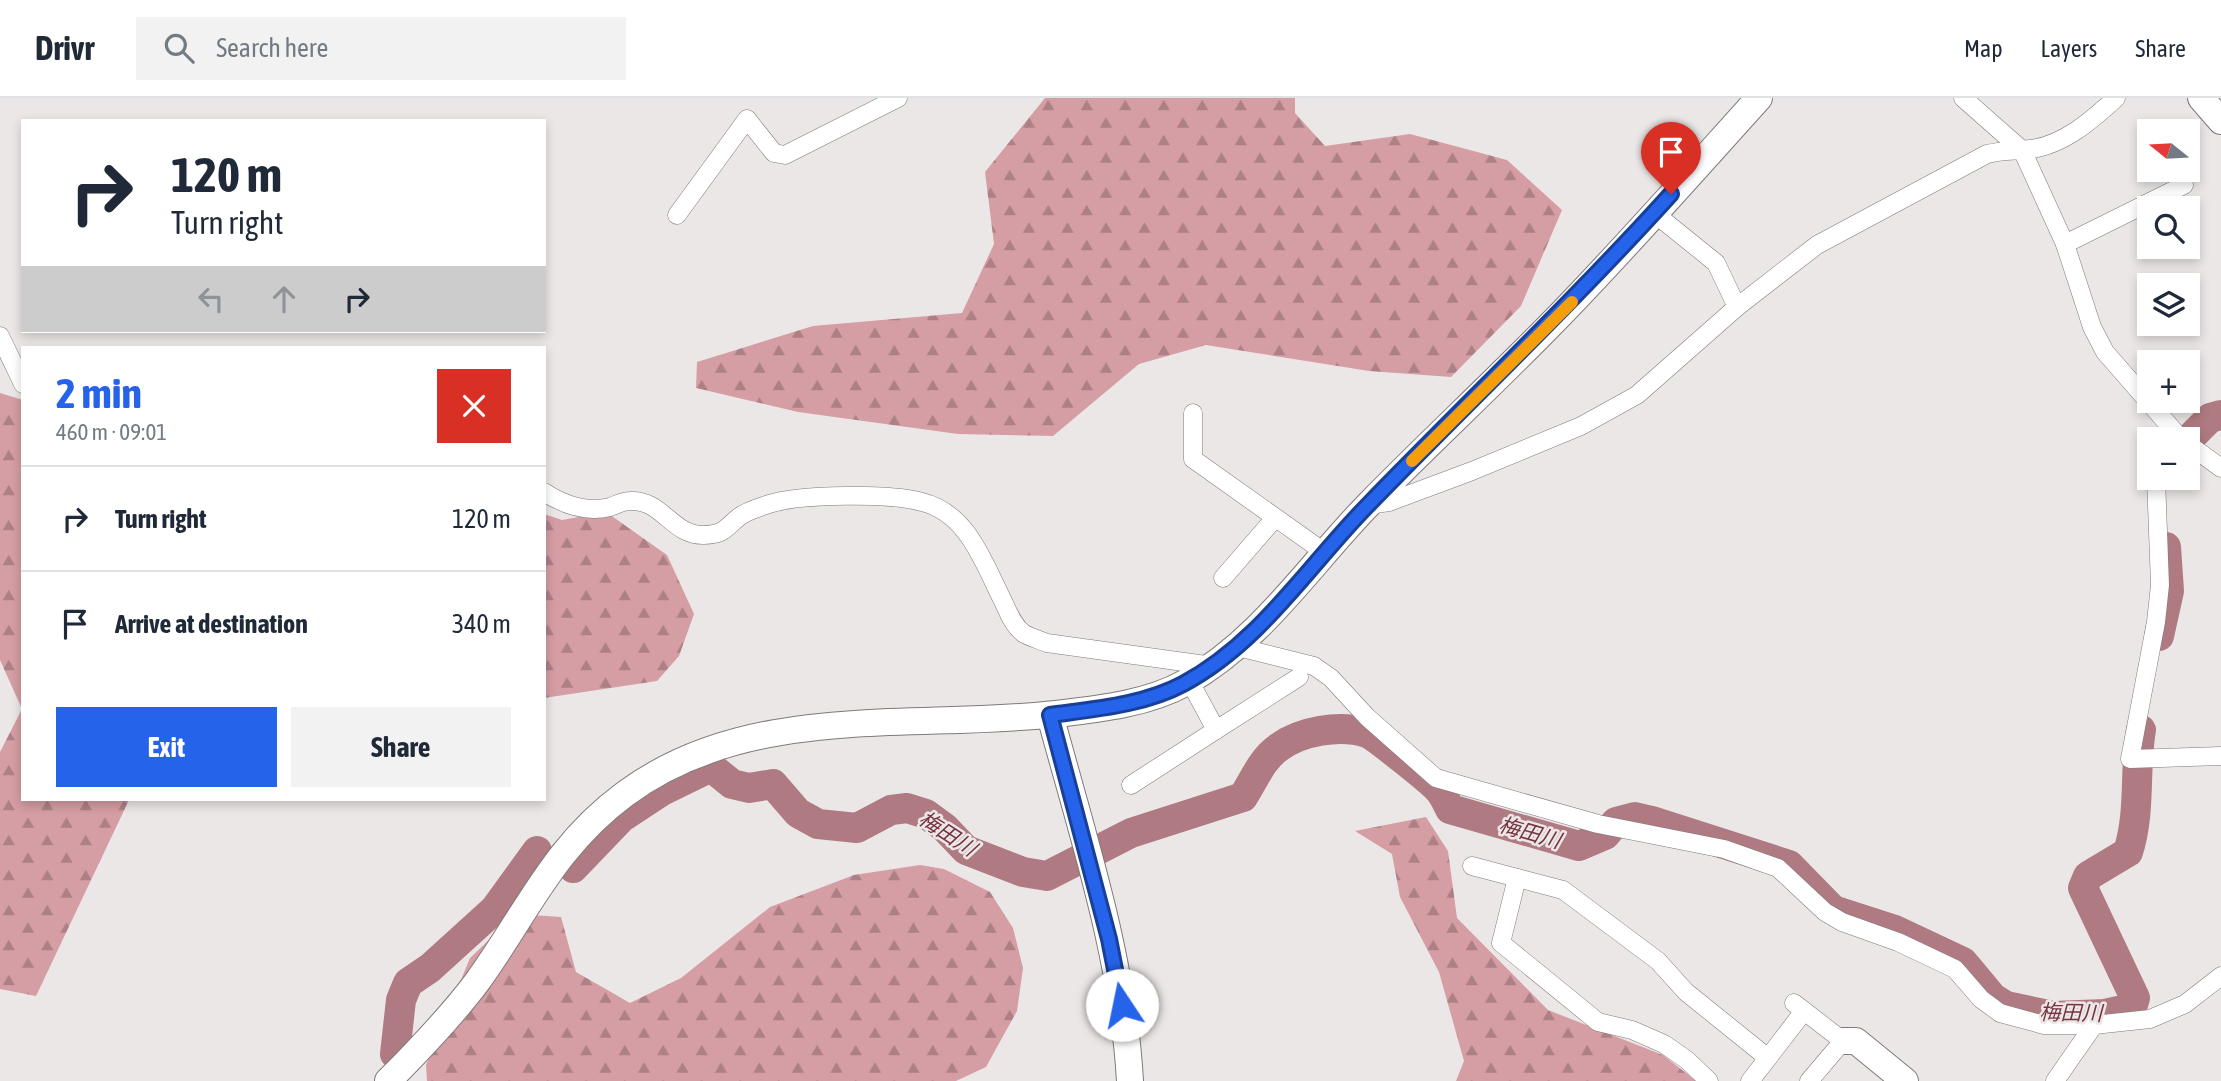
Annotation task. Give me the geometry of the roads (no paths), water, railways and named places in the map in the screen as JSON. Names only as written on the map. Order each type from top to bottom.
[{"type":"street","points":[[677,215],[747,120],[775,153],[785,155],[868,104],[898,98]]},
{"type":"street","points":[[388,1081],[424,1045],[478,980],[552,864],[602,812],[652,777],[708,749],[790,728],[1050,715],[1091,710],[1152,696],[1213,666],[1262,624],[1368,505],[1560,314],[1759,98]]},
{"type":"street","points":[[1963,98],[2022,150],[2065,244],[2092,327],[2105,352],[2170,427]]},
{"type":"street","points":[[1368,505],[1389,502],[1429,488],[1581,426],[1637,395],[1737,307],[1817,245],[1987,154],[2034,149],[2062,138],[2088,123],[2116,98]]},
{"type":"street","points":[[2201,98],[2221,121]]},
{"type":"street","points":[[2065,244],[2184,185]]},
{"type":"street","points":[[1654,213],[1716,263],[1737,307]]},
{"type":"street","points":[[0,336],[21,380]]},
{"type":"street","points":[[1192,413],[1193,459],[1324,552]]},
{"type":"street","points":[[2200,453],[2221,468]]},
{"type":"street","points":[[2156,490],[2160,585],[2157,622],[2148,654],[2137,760],[2221,755]]},
{"type":"street","points":[[546,493],[574,507],[590,510],[628,500],[642,502],[657,507],[680,530],[701,536],[725,532],[740,515],[771,503],[844,496],[919,501],[937,506],[961,527],[985,562],[1011,618],[1023,633],[1047,643],[1213,666]]},
{"type":"street","points":[[1223,579],[1275,518]]},
{"type":"street","points":[[1237,647],[1314,666],[1331,678],[1367,718],[1436,778],[1614,826],[1724,849],[1778,868],[1825,912],[1842,922],[1898,942],[1955,969],[1981,999],[2000,1013],[2044,1025],[2094,1025],[2150,1019],[2185,1004],[2212,986],[2221,975]]},
{"type":"street","points":[[1131,785],[1299,677]]},
{"type":"street","points":[[1189,680],[1216,730]]},
{"type":"street","points":[[1050,715],[1109,939],[1122,1005],[1130,1081]]},
{"type":"street","points":[[1472,866],[1563,890],[1658,961],[1686,992],[1768,1058]]},
{"type":"street","points":[[1517,878],[1501,943],[1598,1023],[1632,1030],[1664,1044],[1687,1060],[1709,1081]]},
{"type":"street","points":[[1750,1081],[1768,1058],[1799,1007],[1843,1041],[1856,1041],[1905,1081]]},
{"type":"street","points":[[2055,1081],[2094,1025]]},
{"type":"street","points":[[1809,1081],[1843,1041]]},
{"type":"waterway","name":"梅田川","points":[[2200,428],[2210,418],[2221,415]]},
{"type":"waterway","name":"梅田川","points":[[2159,636],[2169,591],[2166,547]]},
{"type":"waterway","name":"梅田川","points":[[573,868],[621,818],[662,791],[711,767],[732,784],[749,788],[773,784],[798,813],[818,824],[857,828],[891,810],[907,808],[926,814],[945,828],[966,850],[1023,872],[1047,876],[1131,833],[1243,797],[1272,753],[1297,737],[1333,729],[1356,730],[1367,733],[1426,778],[1439,790],[1450,809],[1579,846],[1605,835],[1616,822],[1635,817],[1652,821],[1789,865],[1833,910],[1895,930],[1963,962],[1993,998],[2006,1006],[2053,1016],[2105,1014],[2132,1008],[2135,998],[2083,888],[2088,876],[2128,852],[2135,822],[2141,730]]},
{"type":"waterway","name":"梅田川","points":[[395,1054],[401,1000],[408,983],[430,968],[495,909],[537,851]]}]
